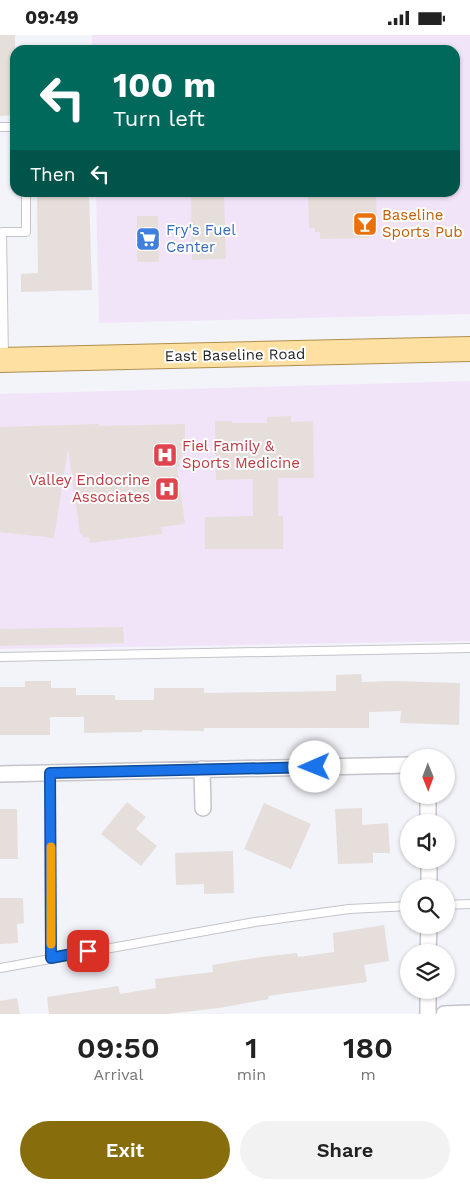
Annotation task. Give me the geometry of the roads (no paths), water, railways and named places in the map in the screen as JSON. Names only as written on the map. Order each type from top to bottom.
[{"type":"main road","name":"East Baseline Road","points":[[2,360],[470,349]]},
{"type":"street","points":[[0,774],[400,765]]},
{"type":"street","points":[[202,769],[203,808]]},
{"type":"street","points":[[428,999],[428,1014]]},
{"type":"street","points":[[444,1014],[470,1013]]},
{"type":"lane","points":[[2,360],[1,232],[26,232],[26,197]]},
{"type":"lane","points":[[0,657],[470,648]]},
{"type":"lane","points":[[50,773],[51,958]]},
{"type":"lane","points":[[455,905],[470,904]]},
{"type":"lane","points":[[0,967],[254,922],[348,909],[400,906]]},
{"type":"place","name":"Baseline Sports Pub","points":[[365,224]]},
{"type":"place","name":"Fry's Fuel Center","points":[[148,239]]},
{"type":"place","name":"Fiel Family & Sports Medicine","points":[[165,455]]},
{"type":"place","name":"Valley Endocrine Associates","points":[[167,489]]}]
